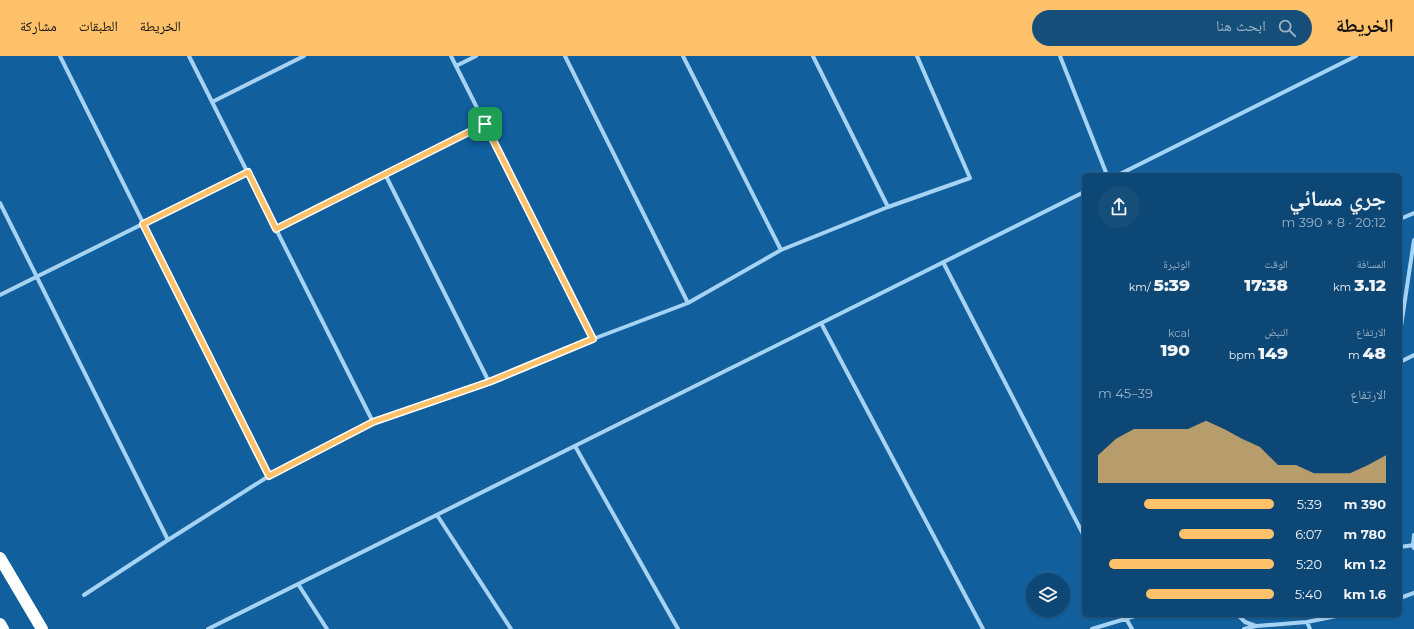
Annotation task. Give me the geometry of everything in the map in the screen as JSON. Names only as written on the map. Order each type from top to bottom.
[{"type":"highway","points":[[0,558],[42,629]]},
{"type":"highway","points":[[0,624],[3,629]]},
{"type":"street","points":[[60,56],[269,476]]},
{"type":"street","points":[[189,56],[373,422]]},
{"type":"street","points":[[212,102],[304,56]]},
{"type":"street","points":[[451,56],[593,339]]},
{"type":"street","points":[[456,66],[476,56]]},
{"type":"street","points":[[565,56],[688,303]]},
{"type":"street","points":[[683,56],[781,250]]},
{"type":"street","points":[[813,56],[888,207]]},
{"type":"street","points":[[84,595],[269,476],[373,422],[489,382],[593,339],[688,303],[781,250],[888,207],[970,178],[917,56]]},
{"type":"street","points":[[1060,56],[1106,173]]},
{"type":"street","points":[[1122,173],[1356,56]]},
{"type":"street","points":[[276,229],[485,124]]},
{"type":"street","points":[[0,296],[248,172]]},
{"type":"street","points":[[385,174],[489,382]]},
{"type":"street","points":[[208,629],[1082,193]]},
{"type":"street","points":[[0,203],[168,540]]},
{"type":"street","points":[[1402,218],[1414,214]]},
{"type":"street","points":[[1402,320],[1414,240]]},
{"type":"street","points":[[943,262],[1082,532]]},
{"type":"street","points":[[821,323],[983,629]]},
{"type":"street","points":[[1402,361],[1414,355]]},
{"type":"street","points":[[575,446],[678,629]]},
{"type":"street","points":[[437,515],[511,629]]},
{"type":"street","points":[[1402,547],[1414,546],[1414,535]]},
{"type":"street","points":[[298,584],[328,629]]},
{"type":"street","points":[[1402,597],[1414,593]]},
{"type":"street","points":[[1092,629],[1125,617],[1132,629]]},
{"type":"street","points":[[1240,617],[1245,622],[1256,626]]},
{"type":"street","points":[[1244,629],[1256,626],[1307,622],[1331,617]]},
{"type":"street","points":[[1307,622],[1310,629]]},
{"type":"route","points":[[485,124],[593,339],[489,382],[373,422],[269,476],[143,224],[248,172],[276,229],[485,124]]}]
